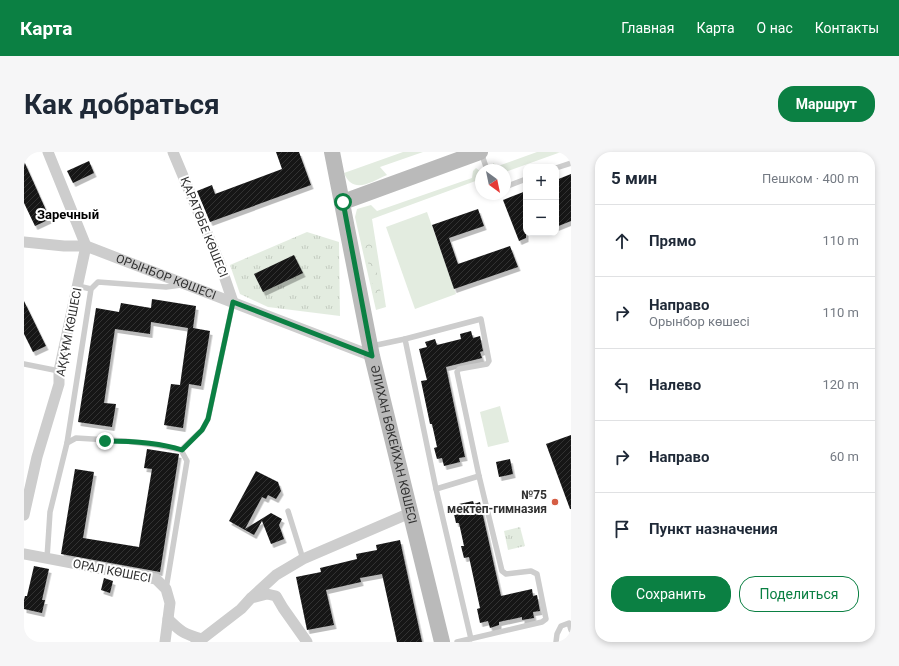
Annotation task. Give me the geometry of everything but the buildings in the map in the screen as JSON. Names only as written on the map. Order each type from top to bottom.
[{"type":"street","points":[[48,152],[86,246]]},
{"type":"street","name":"ҚАРАТӨБЕ КӨШЕСІ","points":[[173,152],[220,264],[233,302]]},
{"type":"street","name":"ӘЛИХАН БӨКЕЙХАН КӨШЕСІ","points":[[332,152],[371,351],[442,642]]},
{"type":"street","points":[[343,202],[480,152]]},
{"type":"street","name":"ОРЫНБОР КӨШЕСІ","points":[[24,242],[64,246],[86,246],[183,284],[371,351]]},
{"type":"street","name":"АҚҚҰМ КӨШЕСІ","points":[[25,510],[37,457],[59,384],[59,371],[86,246]]},
{"type":"street","points":[[168,619],[180,631],[199,640],[241,609],[276,575],[303,559],[410,513]]},
{"type":"street","name":"ОРАЛ КӨШЕСІ","points":[[24,554],[156,579],[166,589],[170,603],[165,642]]},
{"type":"street","points":[[251,598],[267,594],[276,596],[307,642]]},
{"type":"lane","points":[[480,152],[485,164]]},
{"type":"lane","points":[[559,167],[571,163]]},
{"type":"lane","points":[[511,185],[523,181]]},
{"type":"lane","points":[[47,558],[50,512],[67,443],[91,289],[98,282],[166,287],[183,284]]},
{"type":"lane","points":[[78,286],[91,289]]},
{"type":"lane","points":[[182,450],[202,430],[208,419],[233,302]]},
{"type":"lane","points":[[371,351],[405,339],[481,319],[489,361],[487,364],[459,369],[457,372],[479,476],[502,571],[506,574],[531,571],[537,574],[546,618],[542,622],[457,642]]},
{"type":"lane","points":[[405,339],[436,489],[471,639]]},
{"type":"lane","points":[[24,364],[59,371]]},
{"type":"lane","points":[[67,443],[76,438],[125,441],[182,450]]},
{"type":"lane","points":[[166,589],[187,461],[182,450]]},
{"type":"lane","points":[[436,489],[479,476]]},
{"type":"lane","points":[[288,511],[303,559]]},
{"type":"lane","points":[[556,642],[556,634],[560,626],[569,623],[571,630]]},
{"type":"green space","points":[[403,152],[423,152],[380,167],[387,175],[363,185],[352,184],[344,173]]},
{"type":"green space","points":[[537,152],[561,152],[527,164],[523,164],[523,166],[511,170],[511,164],[504,164]]},
{"type":"green space","points":[[475,169],[475,181],[372,219],[386,307],[376,310],[355,217],[357,209],[371,205],[377,211],[472,178],[473,171]]},
{"type":"green space","points":[[427,212],[456,294],[415,309],[386,227]]},
{"type":"green space","points":[[307,232],[339,242],[340,316],[268,307],[240,294],[230,265]]},
{"type":"green space","points":[[370,236],[383,305],[377,306],[363,238]]},
{"type":"green space","points":[[500,406],[509,442],[488,447],[480,412]]},
{"type":"green space","points":[[520,527],[525,546],[508,550],[504,531]]},
{"type":"place","name":"№75 мектеп-гимназия","points":[[555,502]]},
{"type":"district","name":"Заречный","points":[[68,214]]},
{"type":"route","points":[[105,441],[125,441],[182,450],[202,430],[208,419],[233,302],[372,356],[343,202]]}]
